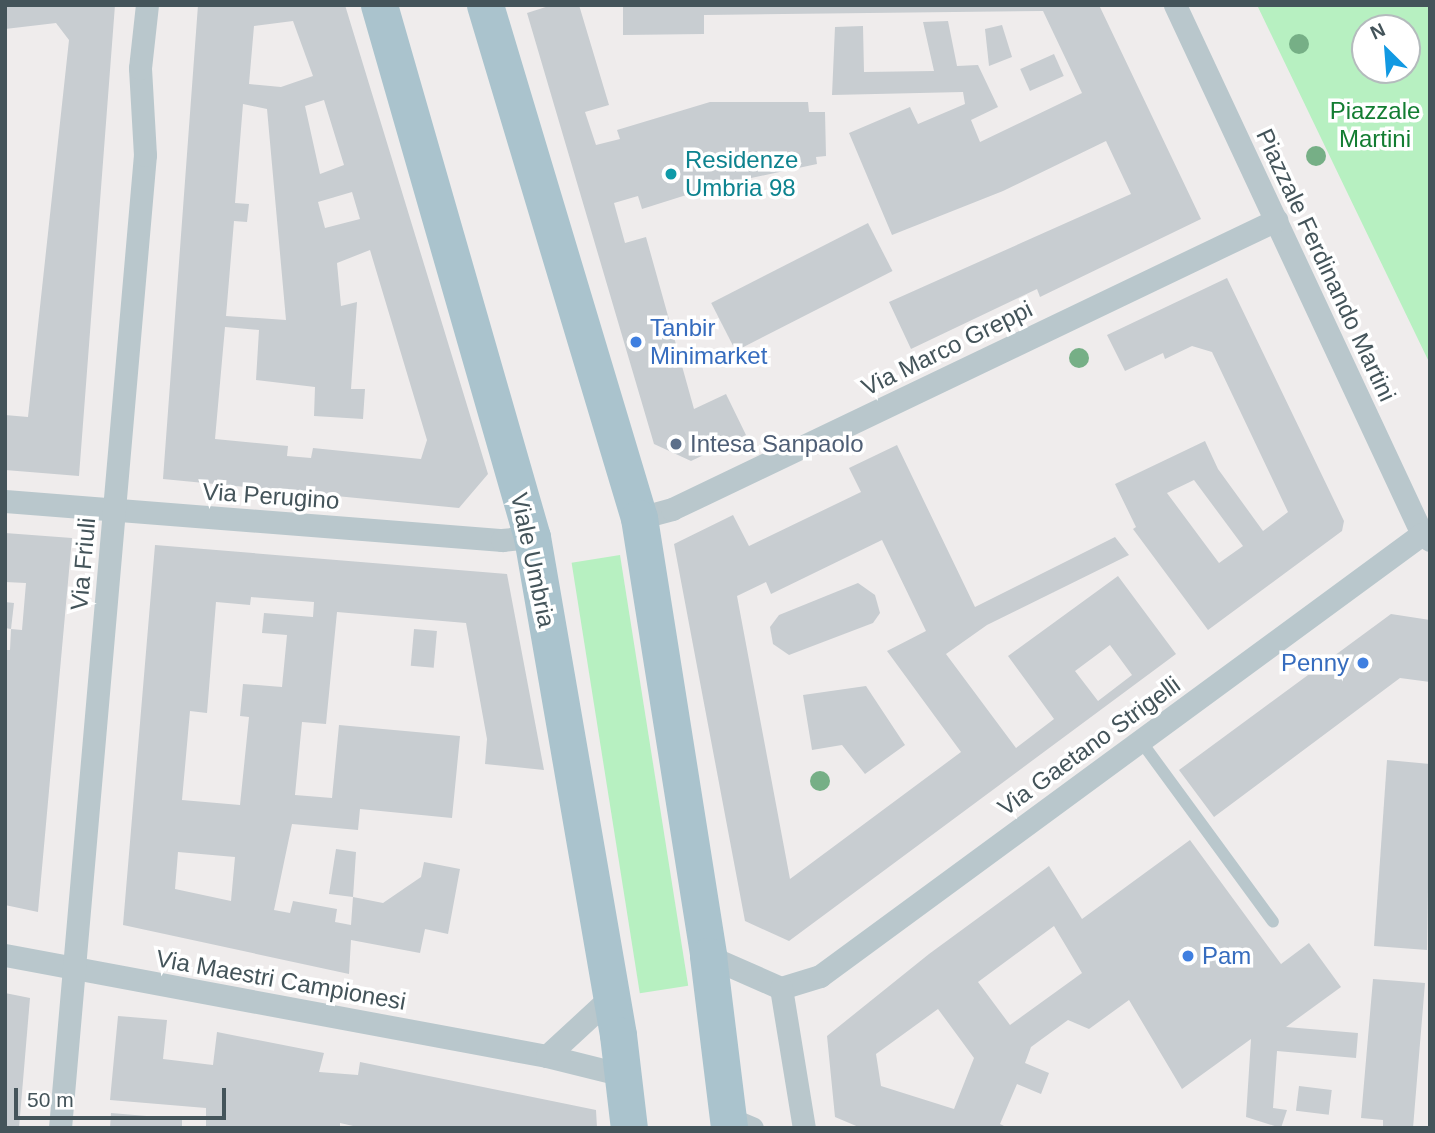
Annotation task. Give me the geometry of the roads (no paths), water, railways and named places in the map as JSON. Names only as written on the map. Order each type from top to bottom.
[{"type":"main road","name":"Viale Umbria","points":[[379,5],[532,537],[611,997],[629,1128]]},
{"type":"main road","points":[[485,5],[639,518],[736,1125]]},
{"type":"street","name":"Via Friuli","points":[[60,1128],[145,155],[140,68],[147,5]]},
{"type":"street","name":"Piazzale Ferdinando Martini","points":[[1177,7],[1426,537]]},
{"type":"street","name":"Via Marco Greppi","points":[[639,518],[672,509],[1276,220]]},
{"type":"street","name":"Via Perugino","points":[[5,501],[502,540],[532,537]]},
{"type":"street","name":"Via Gaetano Strigelli","points":[[781,988],[821,976],[1140,740],[1426,537]]},
{"type":"street","name":"Via Maestri Campionesi","points":[[5,955],[547,1056],[623,1076]]},
{"type":"street","points":[[708,957],[781,988],[804,1128]]},
{"type":"street","points":[[547,1056],[611,997]]},
{"type":"lane","points":[[1140,740],[1273,922]]},
{"type":"place","name":"Residenze Umbria 98","points":[[671,174]]},
{"type":"place","name":"Tanbir Minimarket","points":[[636,342]]},
{"type":"place","name":"Intesa Sanpaolo","points":[[676,444]]},
{"type":"place","name":"Penny","points":[[1363,663]]},
{"type":"place","name":"Pam","points":[[1188,956]]},
{"type":"park label","name":"Piazzale Martini","points":[[1375,125]]}]
